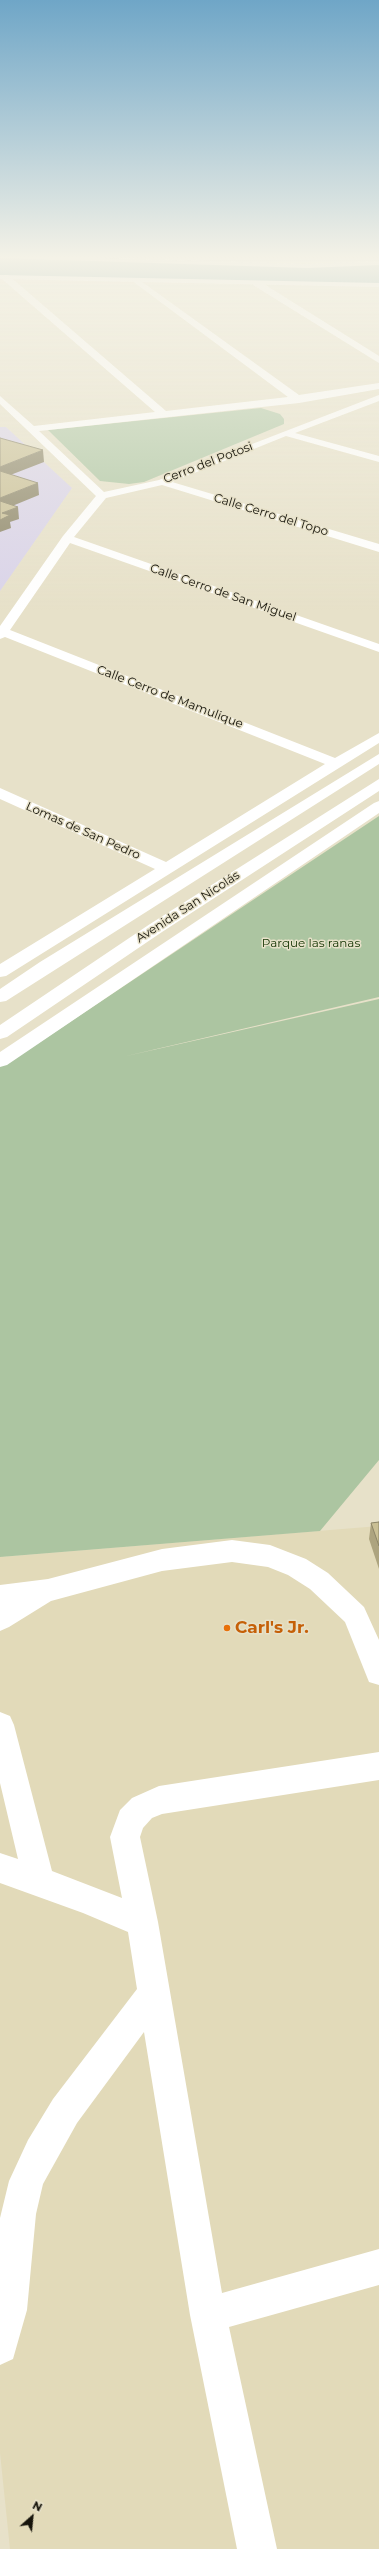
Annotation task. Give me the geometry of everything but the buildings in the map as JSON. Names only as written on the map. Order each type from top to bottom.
[{"type":"street","points":[[116,374],[163,414]]},
{"type":"street","points":[[264,374],[299,400]]},
{"type":"street","points":[[30,429],[299,400],[379,386]]},
{"type":"street","points":[[365,389],[379,393]]},
{"type":"street","name":"Cerro del Potosi","points":[[102,496],[162,482],[295,429],[379,398]]},
{"type":"street","points":[[0,399],[102,496],[67,538],[1,634]]},
{"type":"street","points":[[260,404],[284,410]]},
{"type":"street","points":[[295,429],[300,420],[298,417]]},
{"type":"street","points":[[285,433],[379,459]]},
{"type":"street","name":"Calle Cerro del Topo","points":[[162,482],[379,548]]},
{"type":"street","name":"Calle Cerro de San Miguel","points":[[67,538],[379,648]]},
{"type":"street","name":"Calle Cerro de Mamulique","points":[[1,634],[336,763]]},
{"type":"street","points":[[0,972],[379,737]]},
{"type":"street","name":"Avenida San Nicolás","points":[[0,997],[46,966],[379,758]]},
{"type":"street","name":"Avenida San Nicolás","points":[[0,1033],[156,928],[379,784]]},
{"type":"street","name":"Lomas de San Pedro","points":[[0,793],[166,868]]},
{"type":"street","points":[[0,1061],[379,806]]},
{"type":"street","points":[[0,1597],[48,1590],[162,1560],[232,1551],[270,1556],[297,1567],[319,1581],[355,1615],[379,1673]]},
{"type":"street","points":[[0,1619],[48,1590]]},
{"type":"street","points":[[0,1725],[39,1881]]},
{"type":"street","points":[[257,2549],[208,2315],[142,1922],[125,1837],[130,1820],[142,1808],[159,1800],[379,1766]]},
{"type":"street","points":[[0,1868],[39,1881],[142,1922]]},
{"type":"street","points":[[0,2346],[9,2310],[18,2214],[26,2181],[40,2152],[65,2112],[153,1994]]},
{"type":"street","points":[[208,2315],[379,2267]]},
{"type":"shaded area","points":[[0,427],[6,427],[72,488],[0,591]]},
{"type":"shaded area","points":[[379,1526],[379,2549],[10,2549],[0,2453],[0,1557]]},
{"type":"green space","points":[[261,408],[280,414],[284,419],[284,424],[144,482],[129,484],[100,481],[48,430]]},
{"type":"green space","name":"Parque las ranas","points":[[379,816],[379,997],[122,1057],[379,999],[379,1460],[320,1531],[0,1557],[0,1064],[40,1042]]},
{"type":"place","name":"Carl's Jr.","points":[[227,1628]]}]
